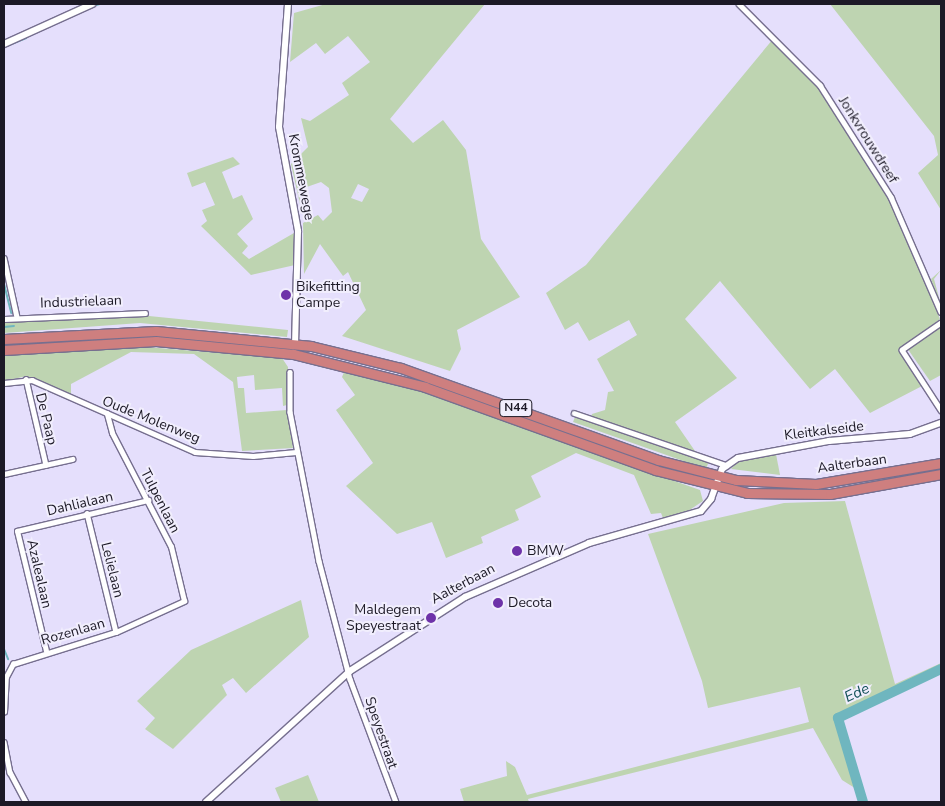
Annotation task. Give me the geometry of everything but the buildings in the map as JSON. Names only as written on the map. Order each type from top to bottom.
[{"type":"highway","name":"N44","points":[[4,339],[156,331],[295,344],[401,368],[718,477]]},
{"type":"highway","name":"N44","points":[[4,350],[156,341],[293,354],[425,387],[714,487]]},
{"type":"highway","name":"Aalterbaan","points":[[718,477],[816,484],[941,463]]},
{"type":"highway","name":"Aalterbaan","points":[[714,487],[810,495],[941,474]]},
{"type":"street","points":[[4,44],[92,4]]},
{"type":"street","name":"Krommewege","points":[[288,4],[279,127],[298,231],[295,344],[293,354]]},
{"type":"street","name":"Jonkvrouwdreef","points":[[739,4],[820,85],[891,197],[941,312]]},
{"type":"street","points":[[4,258],[17,317]]},
{"type":"street","name":"Industrielaan","points":[[4,319],[145,313]]},
{"type":"street","points":[[941,322],[902,350],[941,410]]},
{"type":"street","points":[[290,372],[296,452],[319,561],[350,670]]},
{"type":"street","points":[[4,383],[26,379]]},
{"type":"street","name":"Oude Molenweg","points":[[26,379],[195,452],[253,456],[296,452]]},
{"type":"street","name":"De Paap","points":[[26,379],[46,465]]},
{"type":"street","points":[[574,413],[726,465],[718,477]]},
{"type":"street","name":"Tulpenlaan","points":[[108,414],[112,433],[171,547],[184,601]]},
{"type":"street","name":"Kleitkalseide","points":[[726,465],[751,454],[910,434],[941,423]]},
{"type":"street","name":"De Paap","points":[[4,474],[72,459]]},
{"type":"street","name":"Aalterbaan","points":[[206,802],[350,670],[427,618],[501,579],[589,543],[701,511],[718,477]]},
{"type":"street","name":"Dahlialaan","points":[[17,531],[148,500]]},
{"type":"street","name":"Lelielaan","points":[[87,513],[116,632]]},
{"type":"street","name":"Azalealaan","points":[[17,531],[46,651]]},
{"type":"street","name":"Rozenlaan","points":[[4,712],[7,670],[46,651],[116,632],[184,601]]},
{"type":"street","name":"Speyestraat","points":[[350,670],[396,802]]},
{"type":"street","points":[[4,742],[10,772],[26,802]]},
{"type":"green space","points":[[326,4],[485,4],[390,119],[413,143],[443,120],[466,150],[481,239],[520,297],[457,330],[461,349],[450,371],[342,336],[366,310],[348,272],[343,276],[320,244],[304,274],[303,223],[318,215],[323,221],[332,212],[329,188],[321,182],[301,189],[300,204],[291,164],[308,147],[301,118],[310,121],[349,95],[342,83],[370,62],[348,36],[325,54],[316,43],[290,62],[294,13]],"holes":[[[358,184],[369,189],[362,202],[351,198]]]},
{"type":"green space","points":[[830,4],[941,4],[941,210],[918,173],[938,155],[934,136]]},
{"type":"green space","points":[[773,39],[818,86],[890,198],[940,319],[900,350],[924,385],[870,413],[835,369],[810,389],[720,281],[685,319],[737,378],[675,422],[695,451],[694,456],[709,461],[706,469],[573,422],[575,417],[590,421],[592,414],[605,410],[608,392],[614,391],[597,359],[637,335],[629,320],[589,341],[578,322],[565,330],[546,293],[586,265]]},
{"type":"green space","points":[[233,157],[240,164],[222,172],[233,199],[242,195],[253,219],[237,234],[248,246],[242,253],[249,259],[294,233],[295,265],[251,275],[201,226],[207,221],[202,210],[215,205],[205,182],[192,187],[187,173]]},
{"type":"green space","points":[[941,270],[934,279],[941,305],[931,279]]},
{"type":"green space","points":[[149,316],[288,330],[287,337],[140,323],[4,333],[4,323],[21,320]]},
{"type":"green space","points":[[941,327],[941,375],[930,381],[907,348]]},
{"type":"green space","points":[[122,345],[282,358],[288,367],[287,405],[283,406],[282,388],[255,390],[254,375],[237,377],[238,388],[244,388],[246,413],[287,410],[293,448],[242,451],[233,382],[194,354],[131,352],[71,384],[71,397],[27,376],[4,381],[4,355]]},
{"type":"green space","points":[[345,370],[422,392],[700,490],[703,501],[685,513],[663,518],[661,513],[651,514],[634,475],[576,453],[531,476],[541,497],[515,510],[519,520],[481,537],[483,543],[446,558],[432,522],[397,534],[346,486],[373,463],[336,410],[355,395],[342,377]]},
{"type":"green space","points":[[776,454],[780,475],[731,469],[739,460]]},
{"type":"green space","points":[[845,501],[895,684],[941,663],[941,673],[840,720],[858,790],[842,780],[813,728],[528,799],[529,802],[464,802],[460,789],[507,776],[506,761],[515,767],[527,795],[809,722],[800,687],[708,708],[702,681],[648,534],[784,503]]},
{"type":"green space","points":[[301,600],[309,637],[246,693],[233,678],[222,685],[227,695],[173,749],[145,729],[155,718],[137,701],[191,650]]},
{"type":"green space","points":[[308,775],[319,802],[281,802],[275,788]]},
{"type":"waterway","points":[[93,6],[100,4]]},
{"type":"waterway","points":[[4,47],[26,38]]},
{"type":"waterway","points":[[4,284],[11,313]]},
{"type":"waterway","points":[[4,327],[14,326]]},
{"type":"waterway","points":[[4,649],[8,659]]},
{"type":"waterway","name":"Ede","points":[[863,802],[838,718],[941,669]]},
{"type":"place","name":"Bikefitting Campe","points":[[286,295]]},
{"type":"place","name":"BMW","points":[[517,551]]},
{"type":"place","name":"Decota","points":[[498,603]]},
{"type":"place","name":"Maldegem Speyestraat","points":[[431,618]]}]
